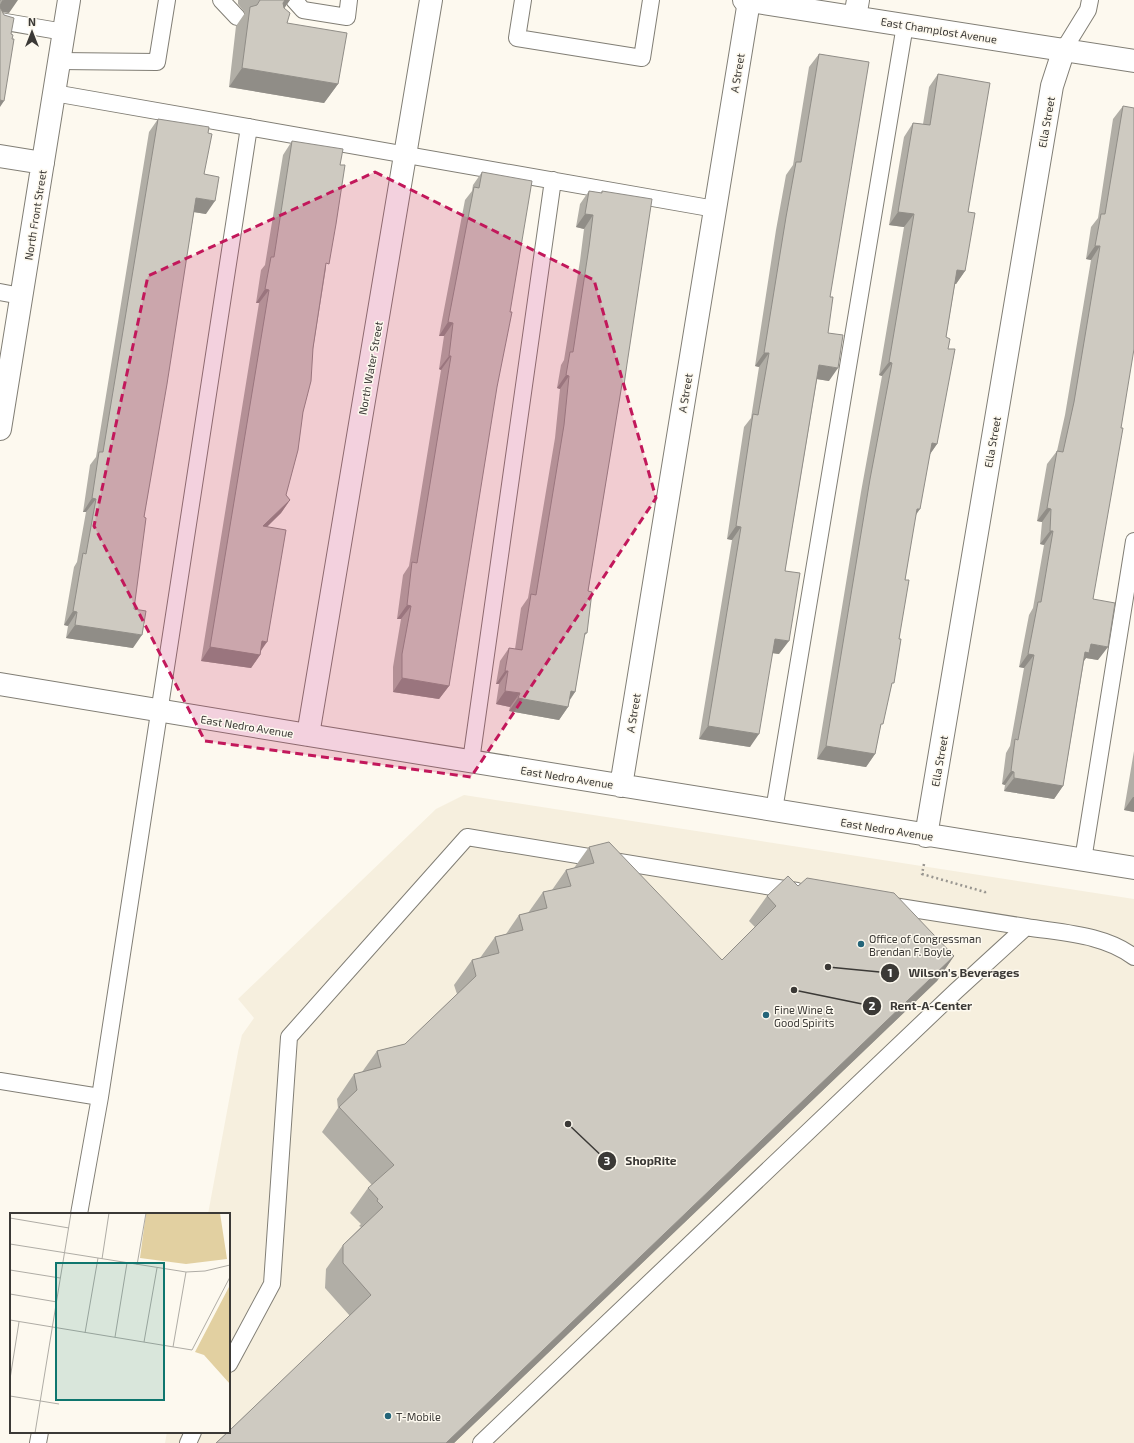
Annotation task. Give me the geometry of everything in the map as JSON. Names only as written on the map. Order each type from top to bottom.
[{"type":"street","name":"North Front Street","points":[[0,429],[2,408],[69,0]]},
{"type":"street","name":"North Water Street","points":[[308,736],[431,0]]},
{"type":"street","name":"East Champlost Avenue","points":[[746,0],[857,8],[905,25],[1134,61]]},
{"type":"street","name":"A Street","points":[[620,786],[715,209],[746,0]]},
{"type":"street","name":"Ella Street","points":[[926,836],[1052,86],[1064,49]]},
{"type":"street","points":[[0,156],[43,163]]},
{"type":"street","name":"East Nedro Avenue","points":[[0,684],[308,736],[774,810],[926,836],[1134,868]]},
{"type":"lane","points":[[59,61],[157,62],[167,0]]},
{"type":"lane","points":[[221,0],[237,17]]},
{"type":"lane","points":[[293,8],[346,17],[349,0]]},
{"type":"lane","points":[[523,0],[517,38],[642,58],[651,0]]},
{"type":"lane","points":[[1064,49],[1088,10],[1090,0]]},
{"type":"lane","points":[[0,21],[64,32]]},
{"type":"lane","points":[[774,810],[905,25]]},
{"type":"lane","points":[[54,93],[715,209]]},
{"type":"lane","points":[[79,1213],[100,1097],[249,127]]},
{"type":"lane","points":[[471,761],[553,180]]},
{"type":"lane","points":[[0,292],[21,296]]},
{"type":"lane","points":[[1083,860],[1134,541]]},
{"type":"lane","points":[[230,1362],[272,1284],[289,1037],[468,837],[812,893]]},
{"type":"lane","points":[[875,903],[1101,939],[1134,957]]},
{"type":"lane","points":[[481,1443],[956,991],[1026,927]]},
{"type":"lane","points":[[0,1080],[100,1097]]},
{"type":"lane","points":[[38,1443],[40,1433]]},
{"type":"lane","points":[[188,1443],[193,1433]]},
{"type":"path","points":[[924,864],[922,874],[985,892],[985,898]]},
{"type":"highlighted area","points":[[375,172],[594,280],[656,498],[471,777],[205,741],[94,526],[148,276]]},
{"type":"shaded area","points":[[464,795],[1134,899],[1134,1443],[165,1443],[167,1433],[230,1433],[230,1213],[208,1213],[238,1052],[242,1035],[254,1018],[238,999],[436,809]]},
{"type":"building","points":[[260,0],[285,0],[283,3],[284,8],[290,13],[287,23],[347,33],[338,84],[242,68],[250,7],[257,5]]},
{"type":"building","points":[[0,7],[4,15],[14,18],[11,34],[13,35],[12,39],[14,39],[4,101],[0,100]]},
{"type":"building","points":[[819,54],[869,62],[830,297],[833,297],[828,333],[843,335],[838,368],[819,365],[785,571],[800,573],[789,641],[775,639],[759,734],[708,726],[741,527],[736,526],[753,414],[758,415],[769,353],[764,353],[786,217],[796,162],[801,162]]},
{"type":"building","points":[[938,74],[990,83],[968,212],[975,213],[965,271],[957,270],[946,337],[950,339],[948,349],[955,349],[937,444],[932,443],[920,509],[917,509],[905,580],[909,580],[899,639],[901,639],[894,683],[892,683],[883,724],[881,724],[875,754],[826,746],[870,479],[892,363],[889,362],[914,214],[898,212],[913,123],[930,125]]},
{"type":"building","points":[[1123,106],[1134,108],[1134,349],[1121,428],[1123,428],[1093,599],[1115,603],[1108,647],[1091,644],[1089,653],[1085,652],[1063,786],[1014,778],[1014,772],[1011,771],[1015,739],[1018,740],[1034,655],[1028,654],[1038,602],[1041,602],[1053,531],[1050,531],[1051,509],[1047,508],[1057,451],[1063,452],[1074,402],[1100,246],[1095,246],[1101,214],[1105,214]]},
{"type":"building","points":[[158,119],[209,127],[208,133],[212,134],[204,174],[219,177],[215,201],[196,198],[167,384],[144,517],[146,518],[134,609],[146,611],[142,635],[75,625],[77,612],[73,611],[83,553],[86,554],[96,499],[92,498],[99,452],[103,452]]},
{"type":"building","points":[[292,141],[343,149],[340,165],[345,165],[329,264],[326,263],[313,348],[311,381],[303,412],[298,450],[286,495],[290,500],[263,526],[286,530],[267,642],[262,641],[260,655],[210,647],[269,290],[265,289],[271,257],[274,257]]},
{"type":"building","points":[[482,172],[532,181],[510,312],[512,312],[497,387],[449,686],[402,678],[402,654],[411,606],[407,605],[412,562],[417,563],[451,356],[449,356],[453,323],[448,322],[474,187],[479,188]]},
{"type":"building","points":[[589,191],[602,193],[602,191],[652,199],[624,385],[622,384],[588,591],[592,592],[587,633],[585,633],[575,692],[571,691],[568,707],[518,698],[520,693],[505,691],[508,671],[505,671],[509,648],[522,650],[531,594],[536,595],[564,425],[569,376],[566,375],[570,352],[573,352],[589,247],[593,215],[585,214]]},
{"type":"building","points":[[609,842],[722,960],[776,906],[767,896],[788,876],[798,886],[807,878],[894,893],[954,956],[446,1443],[216,1443],[227,1433],[230,1433],[230,1430],[371,1295],[343,1263],[343,1245],[383,1207],[368,1188],[394,1165],[339,1107],[357,1090],[354,1074],[381,1067],[377,1051],[405,1044],[476,976],[472,960],[499,953],[495,937],[523,930],[519,915],[547,908],[543,892],[571,886],[566,870],[594,863],[589,847]]},
{"type":"place","name":"Office of Congressman Brendan F. Boyle","points":[[861,944]]},
{"type":"place","name":"Wilson's Beverages","points":[[828,967]]},
{"type":"place","name":"Rent-A-Center","points":[[794,990]]},
{"type":"place","name":"Fine Wine & Good Spirits","points":[[766,1015]]},
{"type":"place","name":"ShopRite","points":[[568,1124]]},
{"type":"place","name":"T-Mobile","points":[[388,1416]]}]
